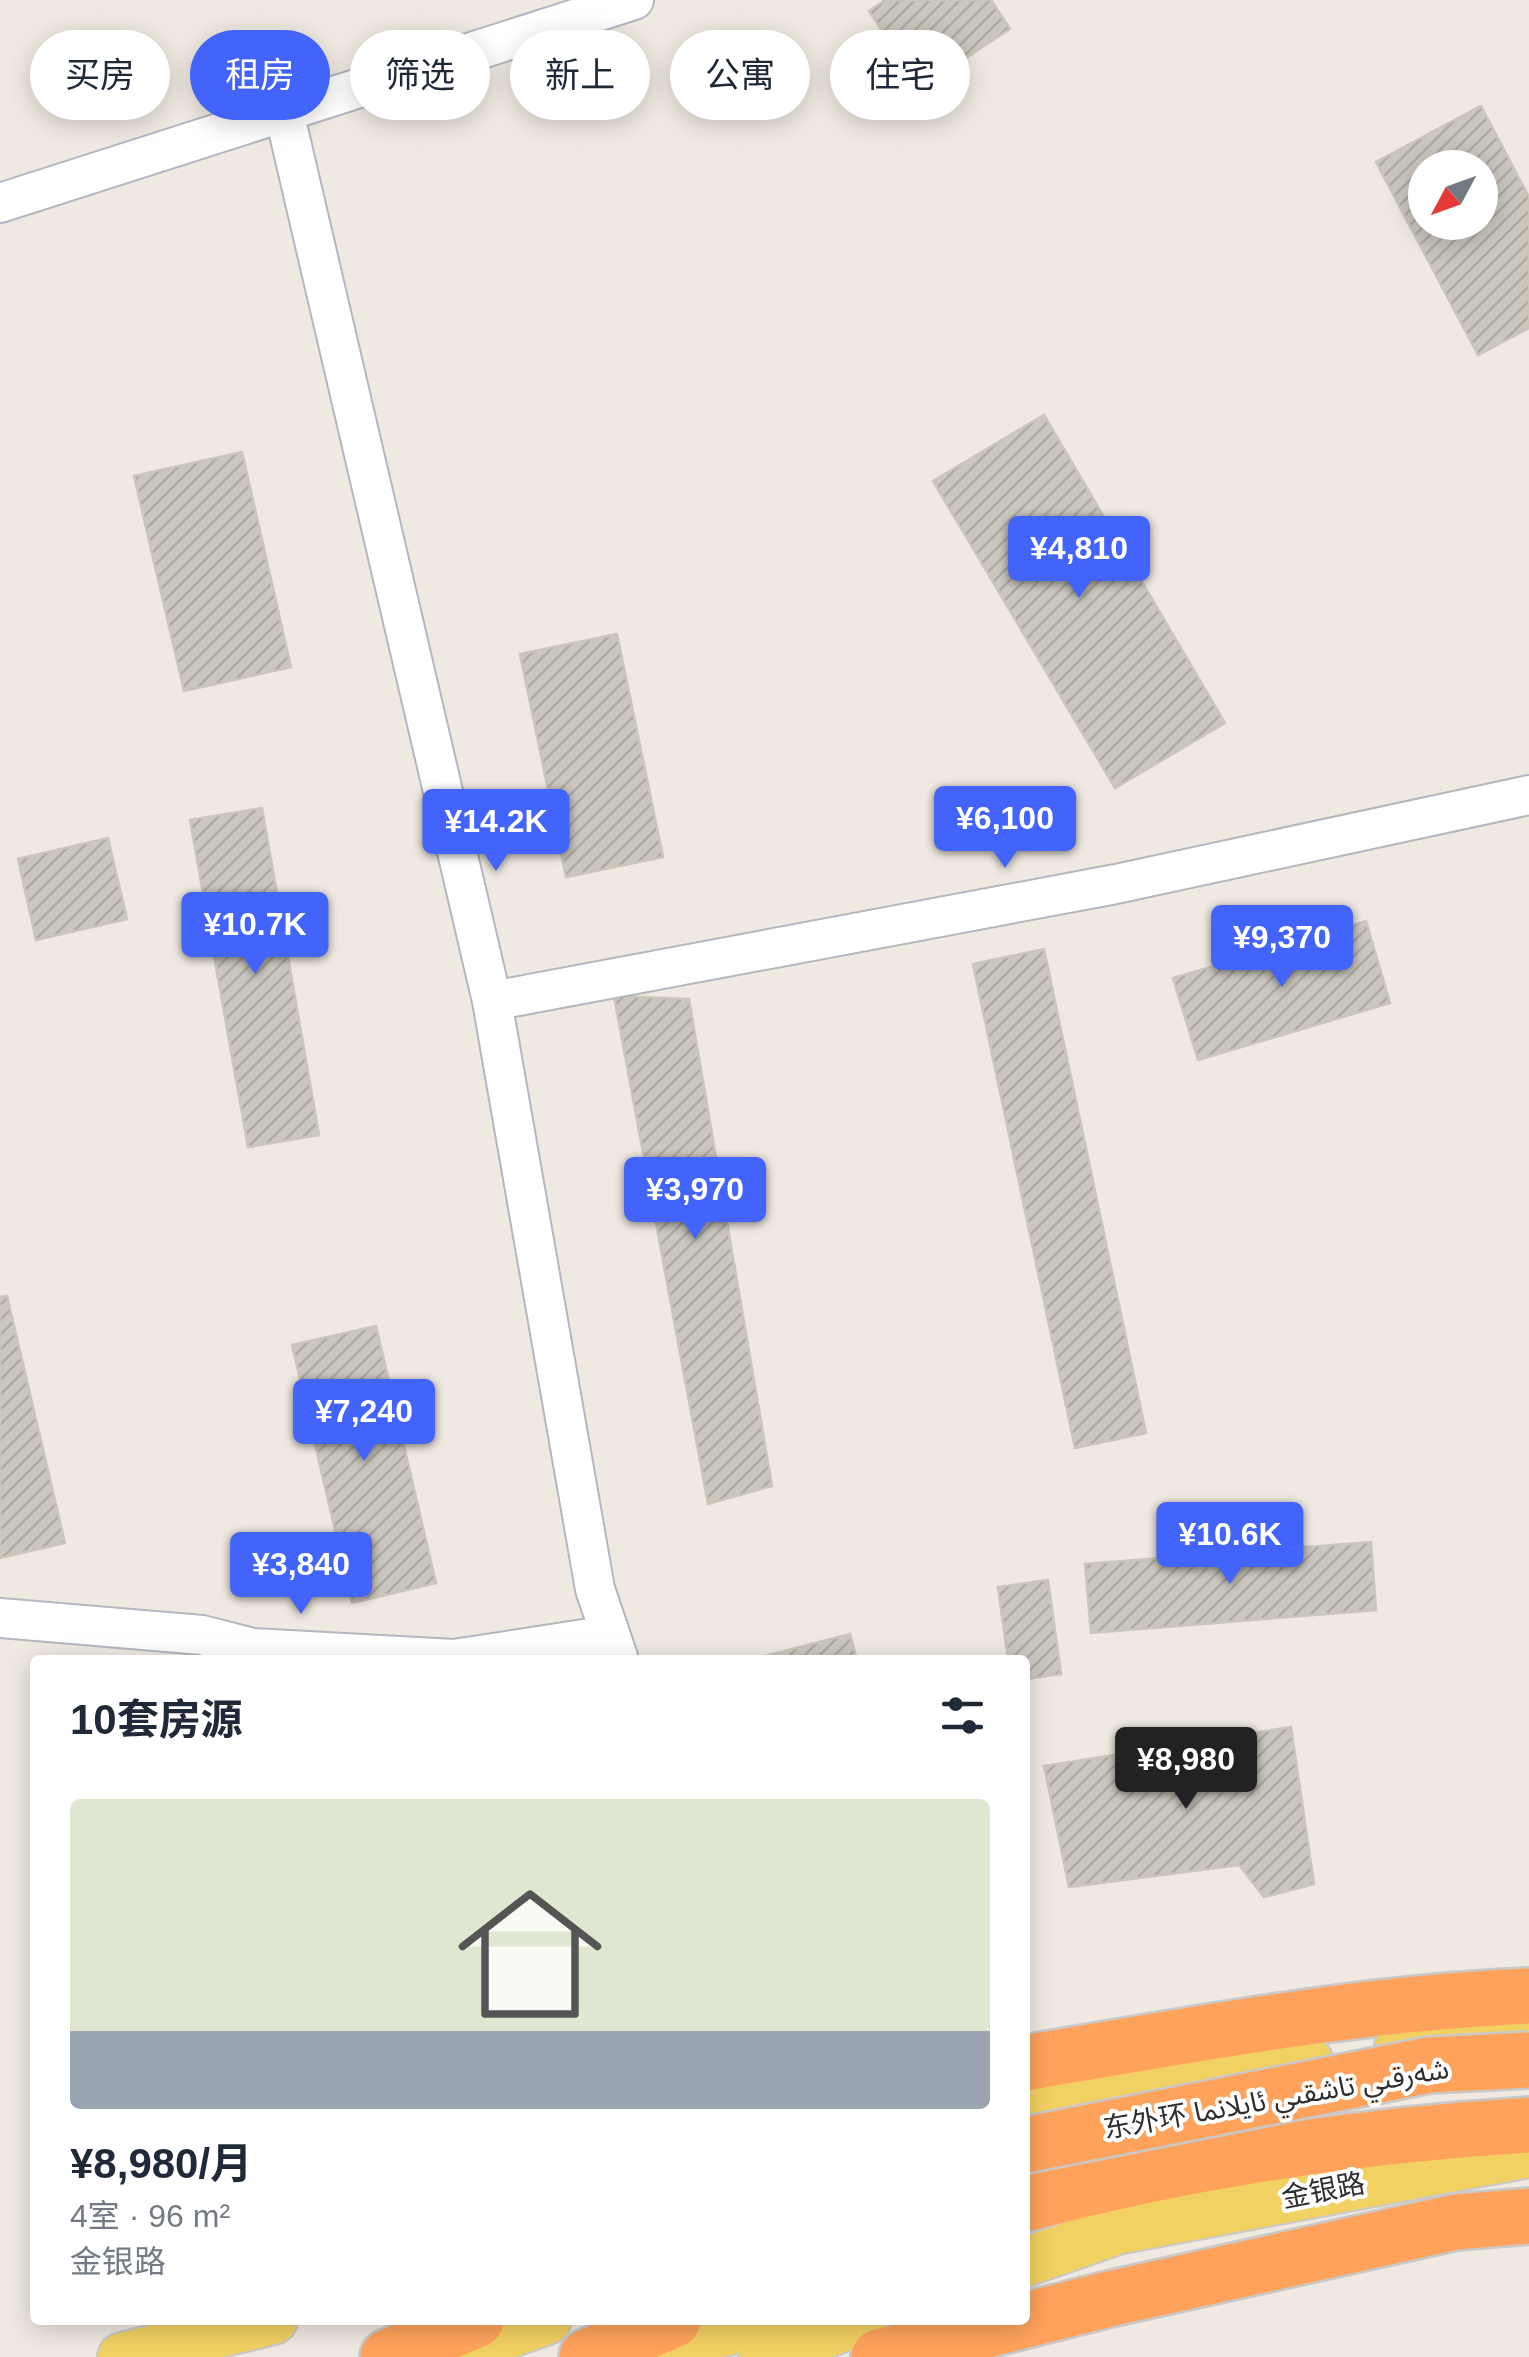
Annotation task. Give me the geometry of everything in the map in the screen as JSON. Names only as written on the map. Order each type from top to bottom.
[{"type":"highway","points":[[1030,2062],[1269,2022],[1468,1998],[1529,1996]]},
{"type":"highway","name":"东外环 شەرقىي تاشقىي ئايلانما","points":[[1030,2144],[1430,2065],[1529,2060]]},
{"type":"highway","name":"东外环 شەرقىي تاشقىي ئايلانما","points":[[1030,2203],[1144,2173],[1468,2128],[1529,2124]]},
{"type":"highway","points":[[1030,2319],[1456,2222],[1529,2216]]},
{"type":"highway","points":[[388,2357],[464,2325]]},
{"type":"highway","points":[[587,2357],[661,2325]]},
{"type":"highway","points":[[879,2357],[1006,2325]]},
{"type":"main road","points":[[1030,2097],[1242,2074],[1529,2025]]},
{"type":"main road","points":[[1030,2167],[1401,2047]]},
{"type":"main road","name":"金银路","points":[[1030,2253],[1117,2230],[1529,2153]]},
{"type":"main road","name":"金银路","points":[[1030,2260],[1117,2230]]},
{"type":"main road","points":[[122,2357],[252,2325]]},
{"type":"main road","points":[[444,2357],[533,2325]]},
{"type":"main road","points":[[628,2357],[751,2325]]},
{"type":"main road","points":[[763,2357],[849,2325]]},
{"type":"street","points":[[330,97],[634,0]]},
{"type":"street","points":[[0,203],[259,120]]},
{"type":"street","points":[[286,120],[492,1001],[595,1589],[614,1648],[521,1655]]},
{"type":"street","points":[[492,1001],[1116,884],[1529,795]]},
{"type":"street","points":[[0,1618],[200,1648],[370,1655]]},
{"type":"building","points":[[885,0],[991,0],[1010,29],[970,55],[970,30],[882,30],[869,11]]},
{"type":"building","points":[[1481,106],[1529,197],[1529,328],[1478,355],[1417,240],[1498,240],[1498,150],[1408,150],[1408,223],[1376,162]]},
{"type":"building","points":[[1044,415],[1225,723],[1115,788],[933,481]]},
{"type":"building","points":[[242,452],[291,667],[184,691],[134,476]]},
{"type":"building","points":[[617,634],[663,857],[566,877],[520,654]]},
{"type":"building","points":[[262,808],[319,1135],[248,1147],[190,820]]},
{"type":"building","points":[[108,838],[127,919],[36,940],[18,859]]},
{"type":"building","points":[[1366,921],[1390,1003],[1198,1060],[1173,978]]},
{"type":"building","points":[[1044,949],[1146,1433],[1075,1448],[973,964]]},
{"type":"building","points":[[614,996],[689,999],[772,1486],[708,1504]]},
{"type":"building","points":[[7,1296],[65,1543],[0,1558],[0,1297]]},
{"type":"building","points":[[376,1326],[436,1583],[352,1603],[292,1345]]},
{"type":"building","points":[[1371,1542],[1376,1610],[1091,1633],[1085,1564]]},
{"type":"building","points":[[1048,1580],[1061,1674],[1030,1678],[1030,1655],[1007,1655],[998,1587]]},
{"type":"building","points":[[850,1634],[856,1655],[769,1655]]},
{"type":"building","points":[[1291,1727],[1314,1884],[1264,1897],[1239,1865],[1069,1887],[1044,1766]]}]
